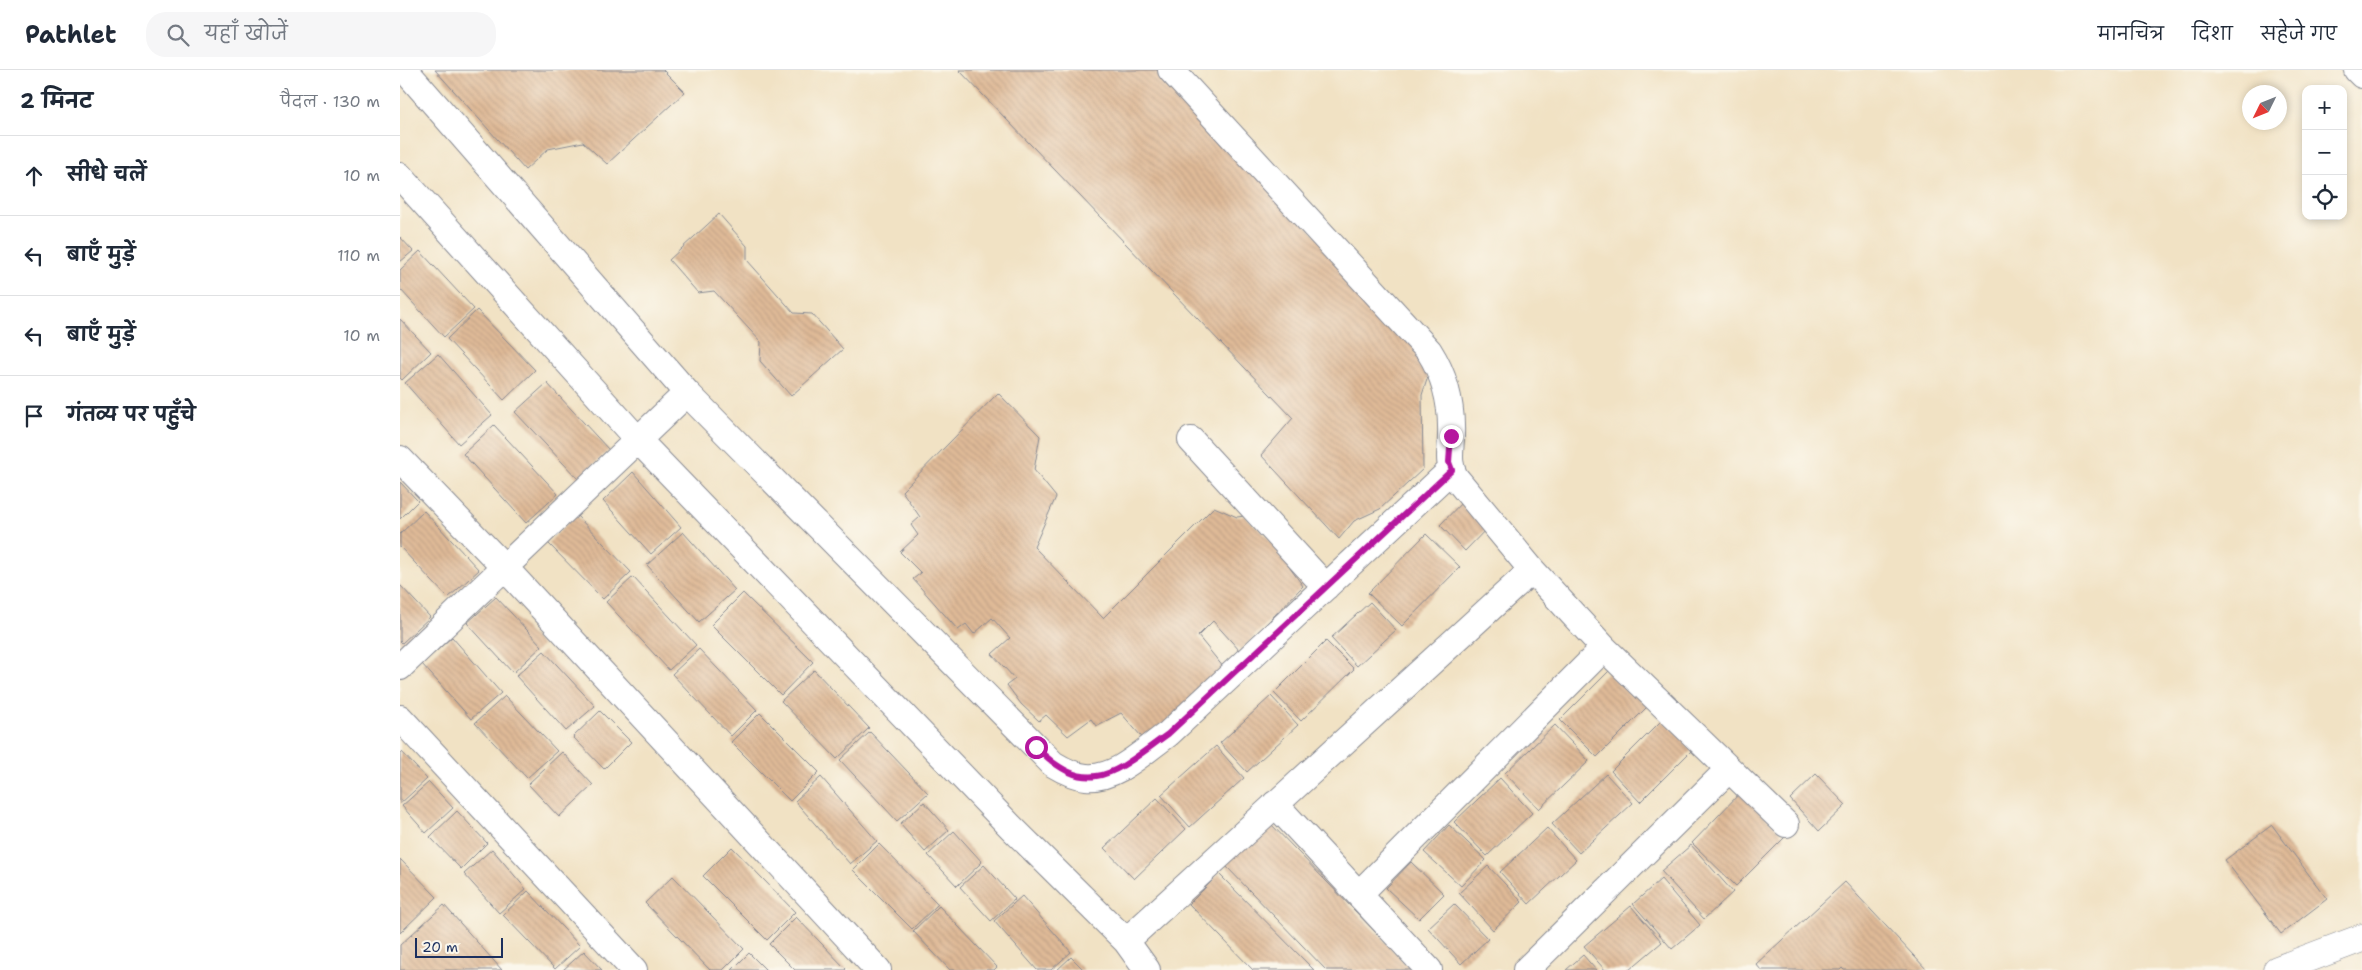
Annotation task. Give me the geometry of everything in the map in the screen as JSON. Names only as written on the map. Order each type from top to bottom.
[{"type":"street","points":[[405,70],[687,392],[1053,764],[1069,773],[1086,777],[1105,775],[1119,768],[1168,734],[1452,470]]},
{"type":"street","points":[[1171,70],[1429,351],[1442,376],[1450,409],[1451,436],[1449,462],[1452,470],[1532,570],[1604,648],[1786,824]]},
{"type":"street","points":[[2357,70],[2362,76]]},
{"type":"street","points":[[400,176],[638,440],[1011,827],[1126,941],[1147,970]]},
{"type":"street","points":[[400,667],[687,392]]},
{"type":"street","points":[[1191,440],[1326,587]]},
{"type":"street","points":[[400,459],[504,567],[878,970]]},
{"type":"street","points":[[1126,941],[1532,570]]},
{"type":"street","points":[[1359,894],[1604,648]]},
{"type":"street","points":[[400,718],[634,970]]},
{"type":"street","points":[[1526,970],[1730,769]]},
{"type":"street","points":[[1275,804],[1429,970]]},
{"type":"street","points":[[2277,970],[2362,938]]},
{"type":"building","points":[[435,70],[663,70],[685,92],[607,164],[583,142],[548,149],[525,170]]},
{"type":"building","points":[[959,70],[1161,70],[1433,361],[1422,395],[1423,469],[1380,509],[1354,521],[1339,539],[1261,455],[1293,418]]},
{"type":"building","points":[[719,214],[747,246],[747,260],[794,313],[812,314],[843,349],[791,396],[760,361],[761,342],[714,291],[698,293],[669,260]]},
{"type":"building","points":[[400,237],[413,251],[400,262]]},
{"type":"building","points":[[420,251],[474,309],[444,337],[400,289],[400,270]]},
{"type":"building","points":[[477,310],[535,370],[504,400],[447,339]]},
{"type":"building","points":[[400,319],[431,352],[402,380],[400,378]]},
{"type":"building","points":[[438,354],[492,415],[459,444],[405,383]]},
{"type":"building","points":[[547,383],[609,450],[578,479],[515,412]]},
{"type":"building","points":[[998,393],[1040,436],[1034,470],[1056,497],[1034,547],[1103,618],[1214,507],[1237,517],[1245,516],[1268,538],[1303,586],[1240,651],[1213,621],[1198,636],[1224,668],[1147,743],[1121,713],[1096,726],[1091,719],[1068,736],[1046,715],[1039,721],[1021,704],[1007,685],[1015,679],[992,654],[1010,638],[992,618],[974,634],[966,624],[958,630],[913,579],[921,573],[900,552],[918,535],[911,525],[920,517],[902,491]]},
{"type":"building","points":[[494,425],[558,494],[526,523],[463,454]]},
{"type":"building","points":[[633,472],[681,527],[651,554],[603,501]]},
{"type":"building","points":[[400,482],[418,501],[400,519]]},
{"type":"building","points":[[1465,499],[1490,525],[1465,551],[1440,525]]},
{"type":"building","points":[[424,511],[479,570],[448,598],[400,547],[400,534]]},
{"type":"building","points":[[576,515],[631,572],[603,599],[548,543]]},
{"type":"building","points":[[683,532],[735,590],[699,622],[647,565]]},
{"type":"building","points":[[1426,534],[1460,567],[1402,626],[1368,593]]},
{"type":"building","points":[[633,577],[696,645],[669,670],[606,602]]},
{"type":"building","points":[[400,585],[430,617],[402,643],[400,641]]},
{"type":"building","points":[[743,593],[813,662],[781,695],[711,625]]},
{"type":"building","points":[[496,597],[542,646],[513,673],[467,623]]},
{"type":"building","points":[[1370,602],[1396,630],[1357,666],[1331,638]]},
{"type":"building","points":[[452,637],[501,693],[471,719],[422,664]]},
{"type":"building","points":[[1326,641],[1354,669],[1301,721],[1274,693]]},
{"type":"building","points":[[699,649],[757,710],[731,736],[672,674]]},
{"type":"building","points":[[544,651],[595,706],[566,731],[516,676]]},
{"type":"building","points":[[1614,666],[1651,703],[1597,757],[1560,720]]},
{"type":"building","points":[[814,670],[869,728],[837,759],[781,701]]},
{"type":"building","points":[[505,696],[557,751],[527,778],[475,723]]},
{"type":"building","points":[[1271,696],[1298,725],[1247,772],[1220,743]]},
{"type":"building","points":[[600,711],[631,742],[604,769],[573,737]]},
{"type":"building","points":[[760,713],[819,772],[790,801],[731,742]]},
{"type":"building","points":[[1663,719],[1693,749],[1640,802],[1611,771]]},
{"type":"building","points":[[1555,725],[1589,761],[1539,809],[1505,773]]},
{"type":"building","points":[[870,732],[928,793],[897,821],[840,760]]},
{"type":"building","points":[[1216,746],[1244,778],[1190,827],[1161,795]]},
{"type":"building","points":[[402,752],[427,779],[400,804],[400,754]]},
{"type":"building","points":[[562,752],[593,785],[559,817],[528,784]]},
{"type":"building","points":[[1606,774],[1633,803],[1579,853],[1552,824]]},
{"type":"building","points":[[1816,774],[1846,805],[1819,831],[1790,799]]},
{"type":"building","points":[[821,777],[877,841],[850,864],[795,801]]},
{"type":"building","points":[[1500,778],[1532,813],[1487,856],[1454,822]]},
{"type":"building","points":[[429,782],[453,808],[426,833],[402,806]]},
{"type":"building","points":[[1741,792],[1785,837],[1736,886],[1692,843]]},
{"type":"building","points":[[1157,798],[1186,829],[1134,879],[1104,848]]},
{"type":"building","points":[[924,802],[949,830],[925,852],[900,824]]},
{"type":"building","points":[[457,811],[487,843],[461,869],[430,837]]},
{"type":"building","points":[[1269,822],[1412,970],[1326,970],[1225,865]]},
{"type":"building","points":[[1449,825],[1486,860],[1461,886],[1424,852]]},
{"type":"building","points":[[2272,825],[2327,899],[2281,934],[2225,860]]},
{"type":"building","points":[[1547,828],[1576,860],[1529,904],[1500,872]]},
{"type":"building","points":[[954,831],[982,862],[957,886],[928,855]]},
{"type":"building","points":[[879,844],[938,904],[912,929],[853,870]]},
{"type":"building","points":[[1691,845],[1733,892],[1704,919],[1661,871]]},
{"type":"building","points":[[732,847],[795,912],[767,940],[703,876]]},
{"type":"building","points":[[492,849],[526,889],[499,913],[464,874]]},
{"type":"building","points":[[400,859],[437,897],[400,933]]},
{"type":"building","points":[[1411,862],[1444,894],[1419,919],[1386,888]]},
{"type":"building","points":[[984,865],[1015,899],[991,921],[960,887]]},
{"type":"building","points":[[1488,866],[1522,902],[1493,930],[1459,893]]},
{"type":"building","points":[[1219,874],[1314,970],[1253,970],[1189,904]]},
{"type":"building","points":[[673,876],[744,949],[723,970],[710,970],[645,903]]},
{"type":"building","points":[[1661,879],[1700,925],[1672,949],[1633,904]]},
{"type":"building","points":[[1845,882],[1927,970],[1844,970],[1842,968],[1840,970],[1761,970],[1756,964]]},
{"type":"building","points":[[528,891],[580,946],[555,969],[503,915]]},
{"type":"building","points":[[1022,896],[1071,952],[1051,970],[1037,970],[994,921]]},
{"type":"building","points":[[1454,904],[1488,939],[1461,964],[1428,928]]},
{"type":"building","points":[[444,905],[502,970],[400,970],[400,945]]},
{"type":"building","points":[[939,906],[997,967],[994,970],[950,970],[913,931]]},
{"type":"building","points":[[1631,906],[1662,942],[1629,970],[1605,970],[1584,946]]},
{"type":"building","points":[[796,917],[845,970],[795,970],[769,944]]},
{"type":"building","points":[[584,951],[602,970],[563,970]]},
{"type":"building","points":[[749,953],[766,970],[732,970]]},
{"type":"building","points":[[1583,955],[1596,970],[1566,970]]},
{"type":"building","points":[[1071,957],[1084,970],[1057,970]]},
{"type":"route","points":[[1036,747],[1053,764],[1069,773],[1086,777],[1105,775],[1119,768],[1168,734],[1452,470],[1449,462],[1451,436]]}]
